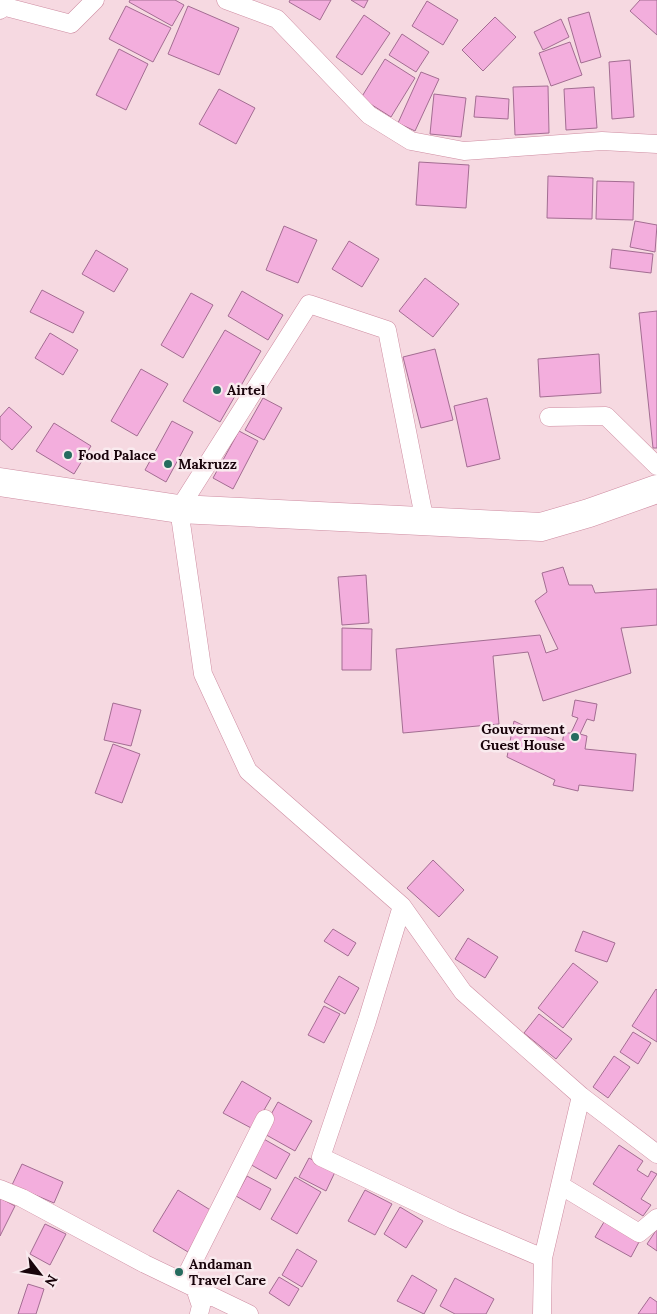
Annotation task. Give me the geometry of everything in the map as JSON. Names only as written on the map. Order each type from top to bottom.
[{"type":"highway","points":[[0,482],[180,509],[541,527],[589,513],[657,489]]},
{"type":"street","points":[[0,10],[2,6],[71,24],[95,0]]},
{"type":"street","points":[[226,0],[277,19],[369,115],[411,141],[464,151],[602,141],[657,144]]},
{"type":"street","points":[[424,522],[387,330],[310,304],[180,509],[203,674],[248,771],[402,906],[463,992],[581,1096],[657,1154]]},
{"type":"street","points":[[549,417],[606,416],[657,466]]},
{"type":"street","points":[[402,906],[367,1021],[321,1158],[454,1220],[543,1258]]},
{"type":"street","points":[[542,1314],[543,1258],[581,1096]]},
{"type":"street","points":[[189,1285],[265,1119]]},
{"type":"street","points":[[560,1185],[639,1233],[657,1218]]},
{"type":"street","points":[[0,1189],[22,1198],[249,1314]]},
{"type":"street","points":[[189,1285],[201,1306],[198,1314]]},
{"type":"building","points":[[130,0],[175,0],[184,5],[172,26],[129,2]]},
{"type":"building","points":[[290,0],[331,0],[320,20],[289,2]]},
{"type":"building","points":[[351,0],[368,0],[364,8]]},
{"type":"building","points":[[640,0],[657,0],[657,35],[630,11]]},
{"type":"building","points":[[427,1],[458,20],[443,45],[412,26]]},
{"type":"building","points":[[126,6],[171,28],[153,62],[109,39]]},
{"type":"building","points":[[188,6],[239,28],[219,75],[168,54]]},
{"type":"building","points":[[589,12],[601,57],[581,63],[568,18]]},
{"type":"building","points":[[364,15],[390,33],[362,75],[336,57]]},
{"type":"building","points":[[495,17],[516,37],[483,71],[462,50]]},
{"type":"building","points":[[561,19],[569,37],[543,50],[534,32]]},
{"type":"building","points":[[402,34],[429,52],[416,72],[389,55]]},
{"type":"building","points":[[570,42],[582,75],[551,86],[539,53]]},
{"type":"building","points":[[119,49],[148,64],[126,110],[96,95]]},
{"type":"building","points":[[385,59],[415,78],[391,117],[361,98]]},
{"type":"building","points":[[630,60],[634,117],[612,119],[609,62]]},
{"type":"building","points":[[421,72],[439,79],[415,131],[398,123]]},
{"type":"building","points":[[548,86],[549,133],[515,135],[513,87]]},
{"type":"building","points":[[594,87],[597,128],[566,130],[564,89]]},
{"type":"building","points":[[219,89],[255,108],[236,144],[199,124]]},
{"type":"building","points":[[434,94],[466,98],[461,137],[430,134]]},
{"type":"building","points":[[476,96],[509,99],[508,119],[474,117]]},
{"type":"building","points":[[419,162],[469,165],[466,208],[416,205]]},
{"type":"building","points":[[548,176],[593,178],[592,219],[547,218]]},
{"type":"building","points":[[597,181],[634,182],[633,220],[596,219]]},
{"type":"building","points":[[635,221],[657,225],[655,252],[630,247]]},
{"type":"building","points":[[284,226],[317,240],[298,283],[266,270]]},
{"type":"building","points":[[349,241],[379,259],[362,287],[332,269]]},
{"type":"building","points":[[612,249],[653,254],[651,273],[610,268]]},
{"type":"building","points":[[96,250],[128,269],[114,292],[82,274]]},
{"type":"building","points":[[425,278],[459,304],[433,337],[399,311]]},
{"type":"building","points":[[42,290],[84,312],[73,333],[30,312]]},
{"type":"building","points":[[242,291],[283,315],[268,340],[228,316]]},
{"type":"building","points":[[191,293],[213,305],[183,358],[161,345]]},
{"type":"building","points":[[657,311],[657,448],[653,448],[639,313]]},
{"type":"building","points":[[225,330],[261,351],[220,422],[183,401]]},
{"type":"building","points":[[50,333],[78,350],[63,375],[35,358]]},
{"type":"building","points":[[435,349],[453,420],[421,428],[403,357]]},
{"type":"building","points":[[599,354],[601,393],[540,397],[538,359]]},
{"type":"building","points":[[141,369],[168,384],[137,436],[111,421]]},
{"type":"building","points":[[263,398],[282,408],[264,440],[245,430]]},
{"type":"building","points":[[487,398],[500,459],[467,467],[454,406]]},
{"type":"building","points":[[9,407],[32,427],[12,450],[0,439],[0,417]]},
{"type":"building","points":[[172,421],[193,432],[166,482],[145,470]]},
{"type":"building","points":[[54,423],[91,446],[74,474],[36,451]]},
{"type":"building","points":[[239,431],[258,441],[233,489],[213,478]]},
{"type":"building","points":[[563,567],[569,585],[592,585],[595,593],[657,589],[657,625],[621,628],[631,673],[543,701],[528,652],[493,656],[499,724],[403,733],[396,649],[540,635],[546,653],[558,649],[535,601],[547,592],[542,573]]},
{"type":"building","points":[[366,575],[369,623],[342,625],[338,577]]},
{"type":"building","points":[[342,628],[372,629],[371,670],[342,670]]},
{"type":"building","points":[[575,700],[597,704],[594,721],[587,719],[580,734],[587,736],[585,749],[636,754],[633,791],[579,785],[578,791],[553,785],[555,780],[507,757],[514,721],[562,744],[564,733],[571,733],[578,718],[572,716]]},
{"type":"building","points":[[113,703],[141,710],[131,746],[104,740]]},
{"type":"building","points":[[113,744],[140,754],[122,803],[95,793]]},
{"type":"building","points":[[433,860],[464,890],[439,917],[407,888]]},
{"type":"building","points":[[333,929],[356,943],[348,956],[324,941]]},
{"type":"building","points":[[583,931],[615,943],[607,962],[575,951]]},
{"type":"building","points":[[468,938],[498,957],[485,978],[455,959]]},
{"type":"building","points":[[573,963],[598,982],[563,1028],[538,1008]]},
{"type":"building","points":[[339,976],[359,988],[345,1014],[324,1002]]},
{"type":"building","points":[[657,990],[657,1042],[632,1026]]},
{"type":"building","points":[[324,1006],[340,1014],[324,1043],[308,1035]]},
{"type":"building","points":[[539,1014],[572,1039],[556,1059],[524,1033]]},
{"type":"building","points":[[633,1032],[651,1043],[638,1064],[620,1052]]},
{"type":"building","points":[[614,1056],[630,1067],[608,1098],[593,1087]]},
{"type":"building","points":[[242,1081],[271,1098],[253,1129],[223,1113]]},
{"type":"building","points":[[278,1102],[312,1121],[295,1151],[261,1132]]},
{"type":"building","points":[[262,1138],[290,1154],[276,1179],[248,1163]]},
{"type":"building","points":[[619,1145],[643,1161],[637,1170],[648,1177],[651,1171],[657,1174],[641,1199],[651,1205],[643,1216],[593,1184]]},
{"type":"building","points":[[309,1158],[335,1172],[326,1191],[299,1177]]},
{"type":"building","points":[[22,1164],[63,1182],[54,1203],[12,1185]]},
{"type":"building","points":[[247,1176],[271,1189],[260,1210],[236,1196]]},
{"type":"building","points":[[295,1177],[321,1192],[297,1234],[271,1219]]},
{"type":"building","points":[[178,1190],[212,1211],[188,1252],[153,1231]]},
{"type":"building","points":[[365,1190],[392,1204],[375,1235],[348,1221]]},
{"type":"building","points":[[0,1198],[15,1206],[0,1236]]},
{"type":"building","points":[[400,1207],[423,1221],[406,1248],[384,1234]]},
{"type":"building","points":[[604,1222],[639,1242],[631,1257],[595,1237]]},
{"type":"building","points":[[45,1224],[66,1234],[50,1265],[30,1254]]},
{"type":"building","points":[[657,1229],[657,1251],[647,1244]]},
{"type":"building","points":[[297,1249],[317,1261],[302,1287],[282,1275]]},
{"type":"building","points":[[412,1275],[437,1290],[424,1314],[397,1301]]},
{"type":"building","points":[[279,1277],[299,1289],[289,1306],[269,1293]]},
{"type":"building","points":[[455,1278],[494,1299],[486,1314],[455,1314],[440,1306]]},
{"type":"building","points":[[28,1284],[44,1289],[36,1314],[18,1314]]},
{"type":"building","points":[[650,1297],[657,1302],[657,1314],[638,1314]]},
{"type":"place","name":"Airtel","points":[[217,390]]},
{"type":"place","name":"Food Palace","points":[[68,455]]},
{"type":"place","name":"Makruzz","points":[[168,464]]},
{"type":"place","name":"Gouverment Guest House","points":[[575,737]]},
{"type":"place","name":"Andaman Travel Care","points":[[179,1272]]}]
